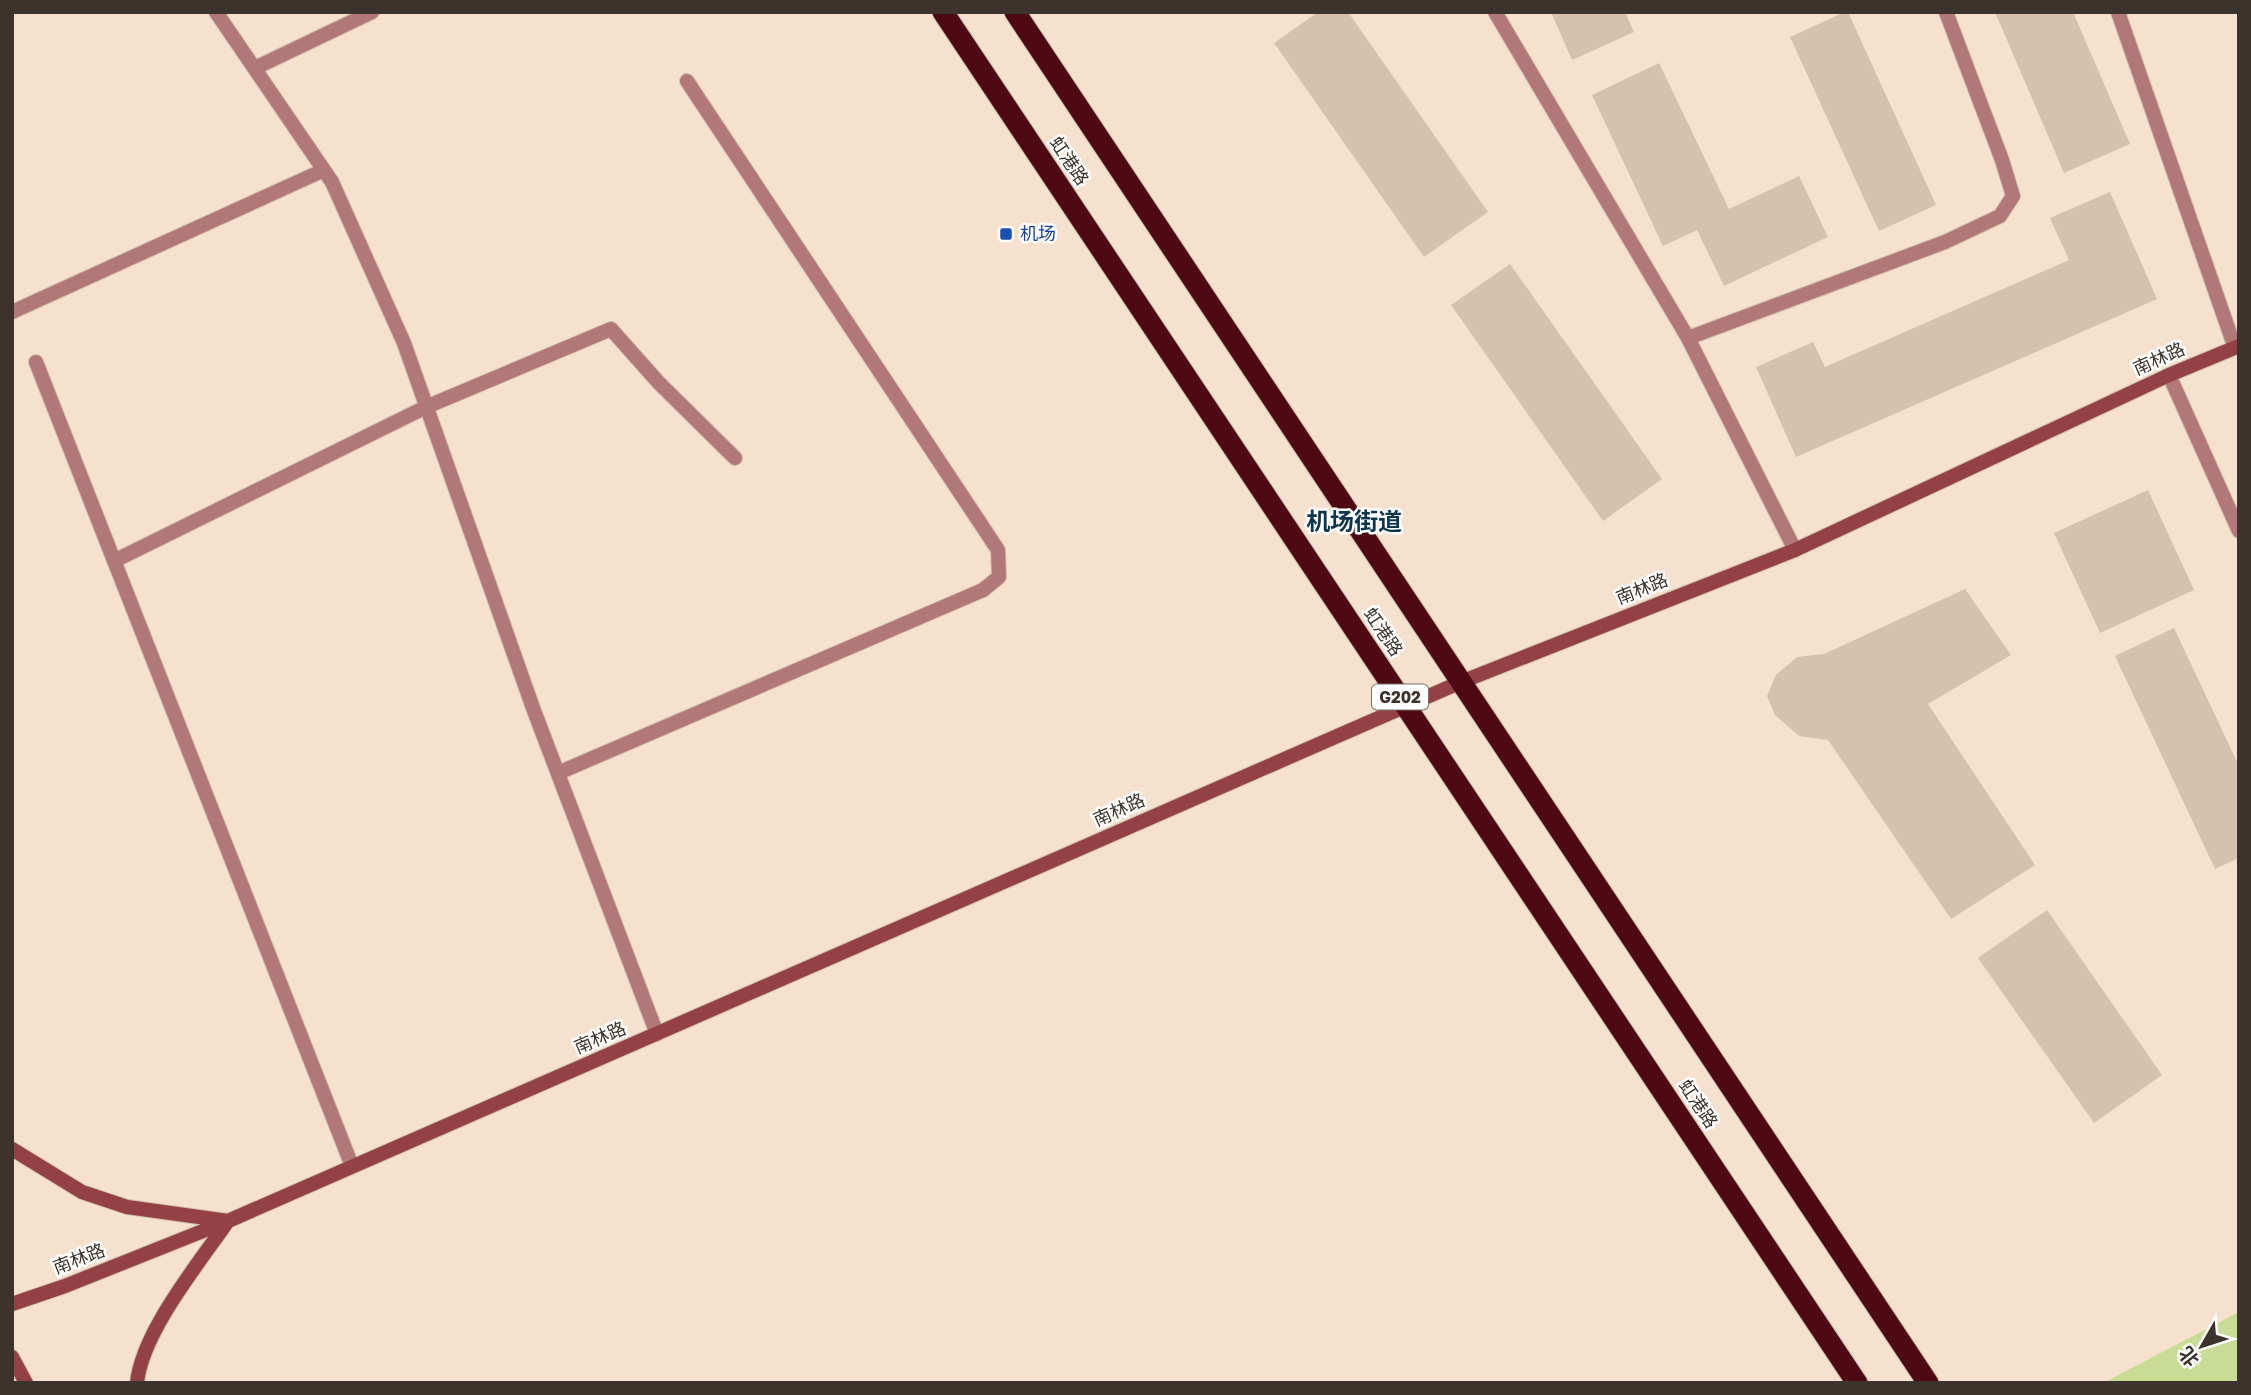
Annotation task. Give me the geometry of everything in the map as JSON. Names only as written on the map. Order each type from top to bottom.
[{"type":"highway","name":"虹港路","points":[[943,12],[1857,1383]]},
{"type":"highway","name":"虹港路","points":[[1014,12],[1928,1383]]},
{"type":"street","points":[[216,12],[332,182],[404,344],[558,773],[657,1034]]},
{"type":"street","points":[[255,68],[372,12]]},
{"type":"street","points":[[1495,12],[1688,338],[1795,550]]},
{"type":"street","points":[[1688,338],[1945,242],[2000,216],[2014,196],[1946,12]]},
{"type":"street","points":[[2118,12],[2237,347]]},
{"type":"street","points":[[558,773],[983,590],[999,577],[998,550],[687,81]]},
{"type":"street","points":[[12,312],[324,170]]},
{"type":"street","points":[[114,561],[426,407],[611,329],[659,383],[735,458]]},
{"type":"street","name":"南林路","points":[[12,1304],[65,1286],[228,1221],[1461,682],[1795,550],[2169,375],[2237,347]]},
{"type":"street","points":[[36,362],[352,1166]]},
{"type":"street","points":[[2169,375],[2239,531]]},
{"type":"street","points":[[12,1149],[82,1192],[116,1204],[228,1221],[163,1316],[138,1368],[137,1383]]},
{"type":"street","points":[[12,1357],[26,1383]]},
{"type":"green space","points":[[2239,1312],[2239,1383],[2103,1383]]},
{"type":"building","points":[[1318,12],[1348,12],[1488,212],[1424,257],[1274,43]]},
{"type":"building","points":[[1551,12],[1625,12],[1634,32],[1572,60]]},
{"type":"building","points":[[1848,12],[1936,205],[1879,231],[1790,37]]},
{"type":"building","points":[[1995,12],[2073,12],[2130,144],[2064,173]]},
{"type":"building","points":[[1659,63],[1729,209],[1799,176],[1828,237],[1724,286],[1697,230],[1663,246],[1592,95]]},
{"type":"building","points":[[2110,192],[2157,299],[1796,457],[1756,367],[1813,342],[1825,367],[2069,260],[2050,218]]},
{"type":"building","points":[[1510,264],[1662,479],[1603,521],[1451,305]]},
{"type":"building","points":[[2148,490],[2194,590],[2100,633],[2054,533]]},
{"type":"building","points":[[1965,589],[2011,655],[1928,704],[2035,865],[1951,919],[1828,740],[1799,736],[1775,715],[1767,696],[1776,675],[1797,657],[1824,654]]},
{"type":"building","points":[[2174,628],[2239,766],[2239,858],[2215,869],[2115,656]]},
{"type":"building","points":[[2047,910],[2162,1075],[2094,1123],[1978,958]]},
{"type":"place","name":"机场","points":[[1006,234]]},
{"type":"district","name":"机场街道","points":[[1354,522]]}]
